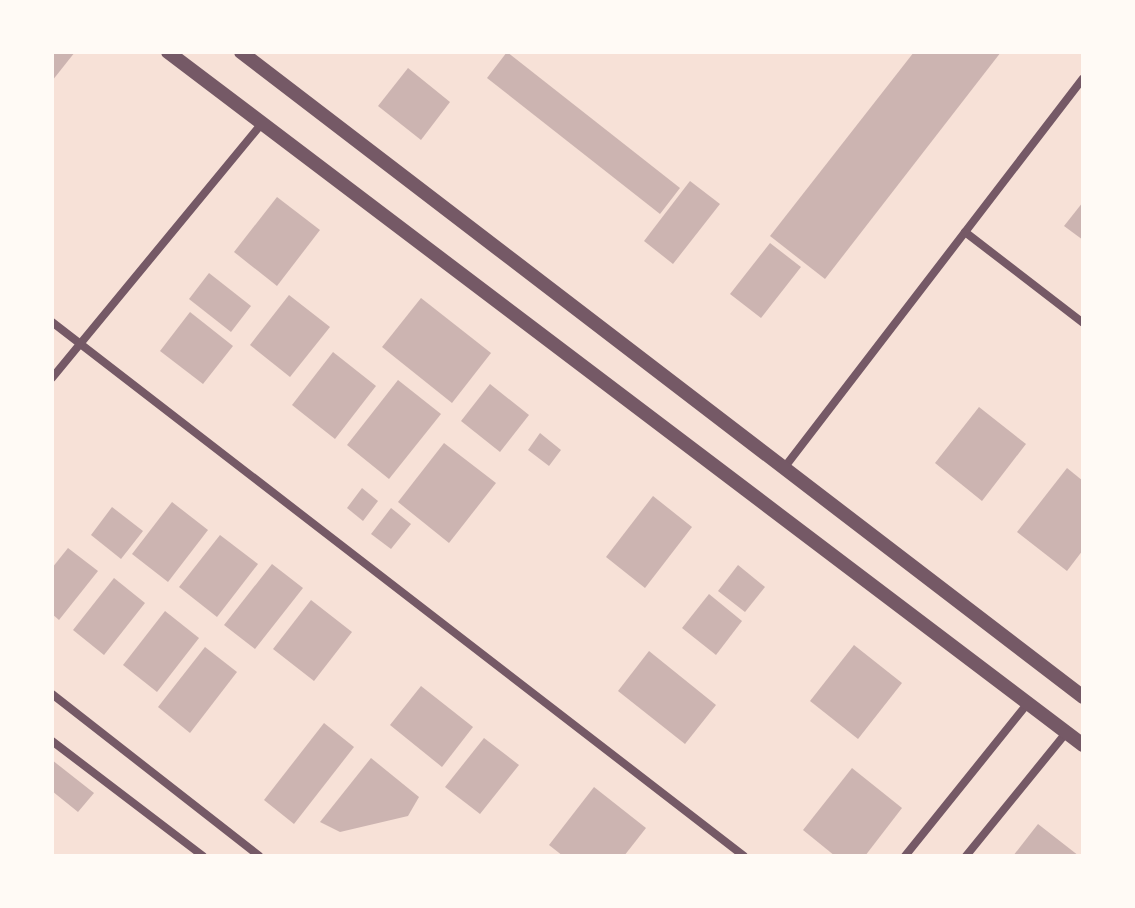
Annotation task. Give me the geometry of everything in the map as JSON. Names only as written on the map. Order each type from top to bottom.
[{"type":"street","points":[[168,52],[1083,745]]},
{"type":"street","points":[[241,52],[1083,697]]},
{"type":"street","points":[[784,468],[1083,79]]},
{"type":"street","points":[[52,378],[262,123]]},
{"type":"street","points":[[965,232],[1083,323]]},
{"type":"street","points":[[52,322],[744,856]]},
{"type":"street","points":[[52,694],[259,856]]},
{"type":"street","points":[[905,856],[1027,704]]},
{"type":"street","points":[[966,856],[1066,733]]},
{"type":"street","points":[[52,741],[203,856]]},
{"type":"building","points":[[52,52],[75,52],[52,81]]},
{"type":"building","points":[[507,52],[680,188],[660,214],[487,78]]},
{"type":"building","points":[[914,52],[1001,52],[825,279],[770,236]]},
{"type":"building","points":[[408,68],[450,102],[421,140],[378,106]]},
{"type":"building","points":[[690,181],[720,204],[673,264],[644,241]]},
{"type":"building","points":[[277,197],[320,230],[277,286],[234,252]]},
{"type":"building","points":[[1083,202],[1083,240],[1064,226]]},
{"type":"building","points":[[770,243],[801,267],[761,318],[730,294]]},
{"type":"building","points":[[209,273],[251,306],[231,332],[189,299]]},
{"type":"building","points":[[289,295],[330,327],[290,377],[250,345]]},
{"type":"building","points":[[421,298],[491,353],[452,403],[382,347]]},
{"type":"building","points":[[190,312],[233,346],[203,384],[160,351]]},
{"type":"building","points":[[333,352],[376,386],[335,439],[292,405]]},
{"type":"building","points":[[398,380],[441,414],[389,479],[347,445]]},
{"type":"building","points":[[490,384],[529,415],[500,452],[461,421]]},
{"type":"building","points":[[979,407],[1026,444],[982,501],[935,463]]},
{"type":"building","points":[[540,433],[561,450],[549,466],[528,450]]},
{"type":"building","points":[[444,443],[496,483],[449,543],[398,502]]},
{"type":"building","points":[[1067,468],[1083,481],[1083,550],[1067,571],[1017,532]]},
{"type":"building","points":[[362,488],[378,501],[363,521],[347,508]]},
{"type":"building","points":[[653,496],[692,527],[645,588],[606,557]]},
{"type":"building","points":[[172,502],[208,530],[168,582],[132,554]]},
{"type":"building","points":[[112,507],[143,531],[121,559],[91,535]]},
{"type":"building","points":[[391,508],[411,524],[391,549],[371,534]]},
{"type":"building","points":[[220,535],[258,564],[217,617],[179,587]]},
{"type":"building","points":[[68,548],[98,571],[59,620],[52,614],[52,568]]},
{"type":"building","points":[[272,564],[303,588],[255,649],[224,625]]},
{"type":"building","points":[[738,565],[765,587],[745,612],[718,591]]},
{"type":"building","points":[[114,578],[145,603],[104,655],[73,630]]},
{"type":"building","points":[[709,594],[742,621],[716,655],[682,628]]},
{"type":"building","points":[[311,600],[352,632],[314,681],[273,649]]},
{"type":"building","points":[[165,611],[199,638],[157,692],[123,665]]},
{"type":"building","points":[[854,645],[902,683],[858,739],[810,701]]},
{"type":"building","points":[[205,647],[237,672],[190,733],[158,707]]},
{"type":"building","points":[[649,651],[716,705],[685,744],[618,691]]},
{"type":"building","points":[[421,686],[473,727],[442,767],[390,725]]},
{"type":"building","points":[[324,723],[354,747],[294,824],[264,800]]},
{"type":"building","points":[[484,738],[519,765],[480,814],[445,787]]},
{"type":"building","points":[[371,758],[419,797],[408,816],[340,832],[320,822]]},
{"type":"building","points":[[52,760],[94,793],[78,812],[52,791]]},
{"type":"building","points":[[852,768],[902,808],[865,856],[835,856],[803,830]]},
{"type":"building","points":[[594,787],[646,828],[624,856],[563,856],[549,845]]},
{"type":"building","points":[[1038,824],[1079,856],[1013,856]]}]
